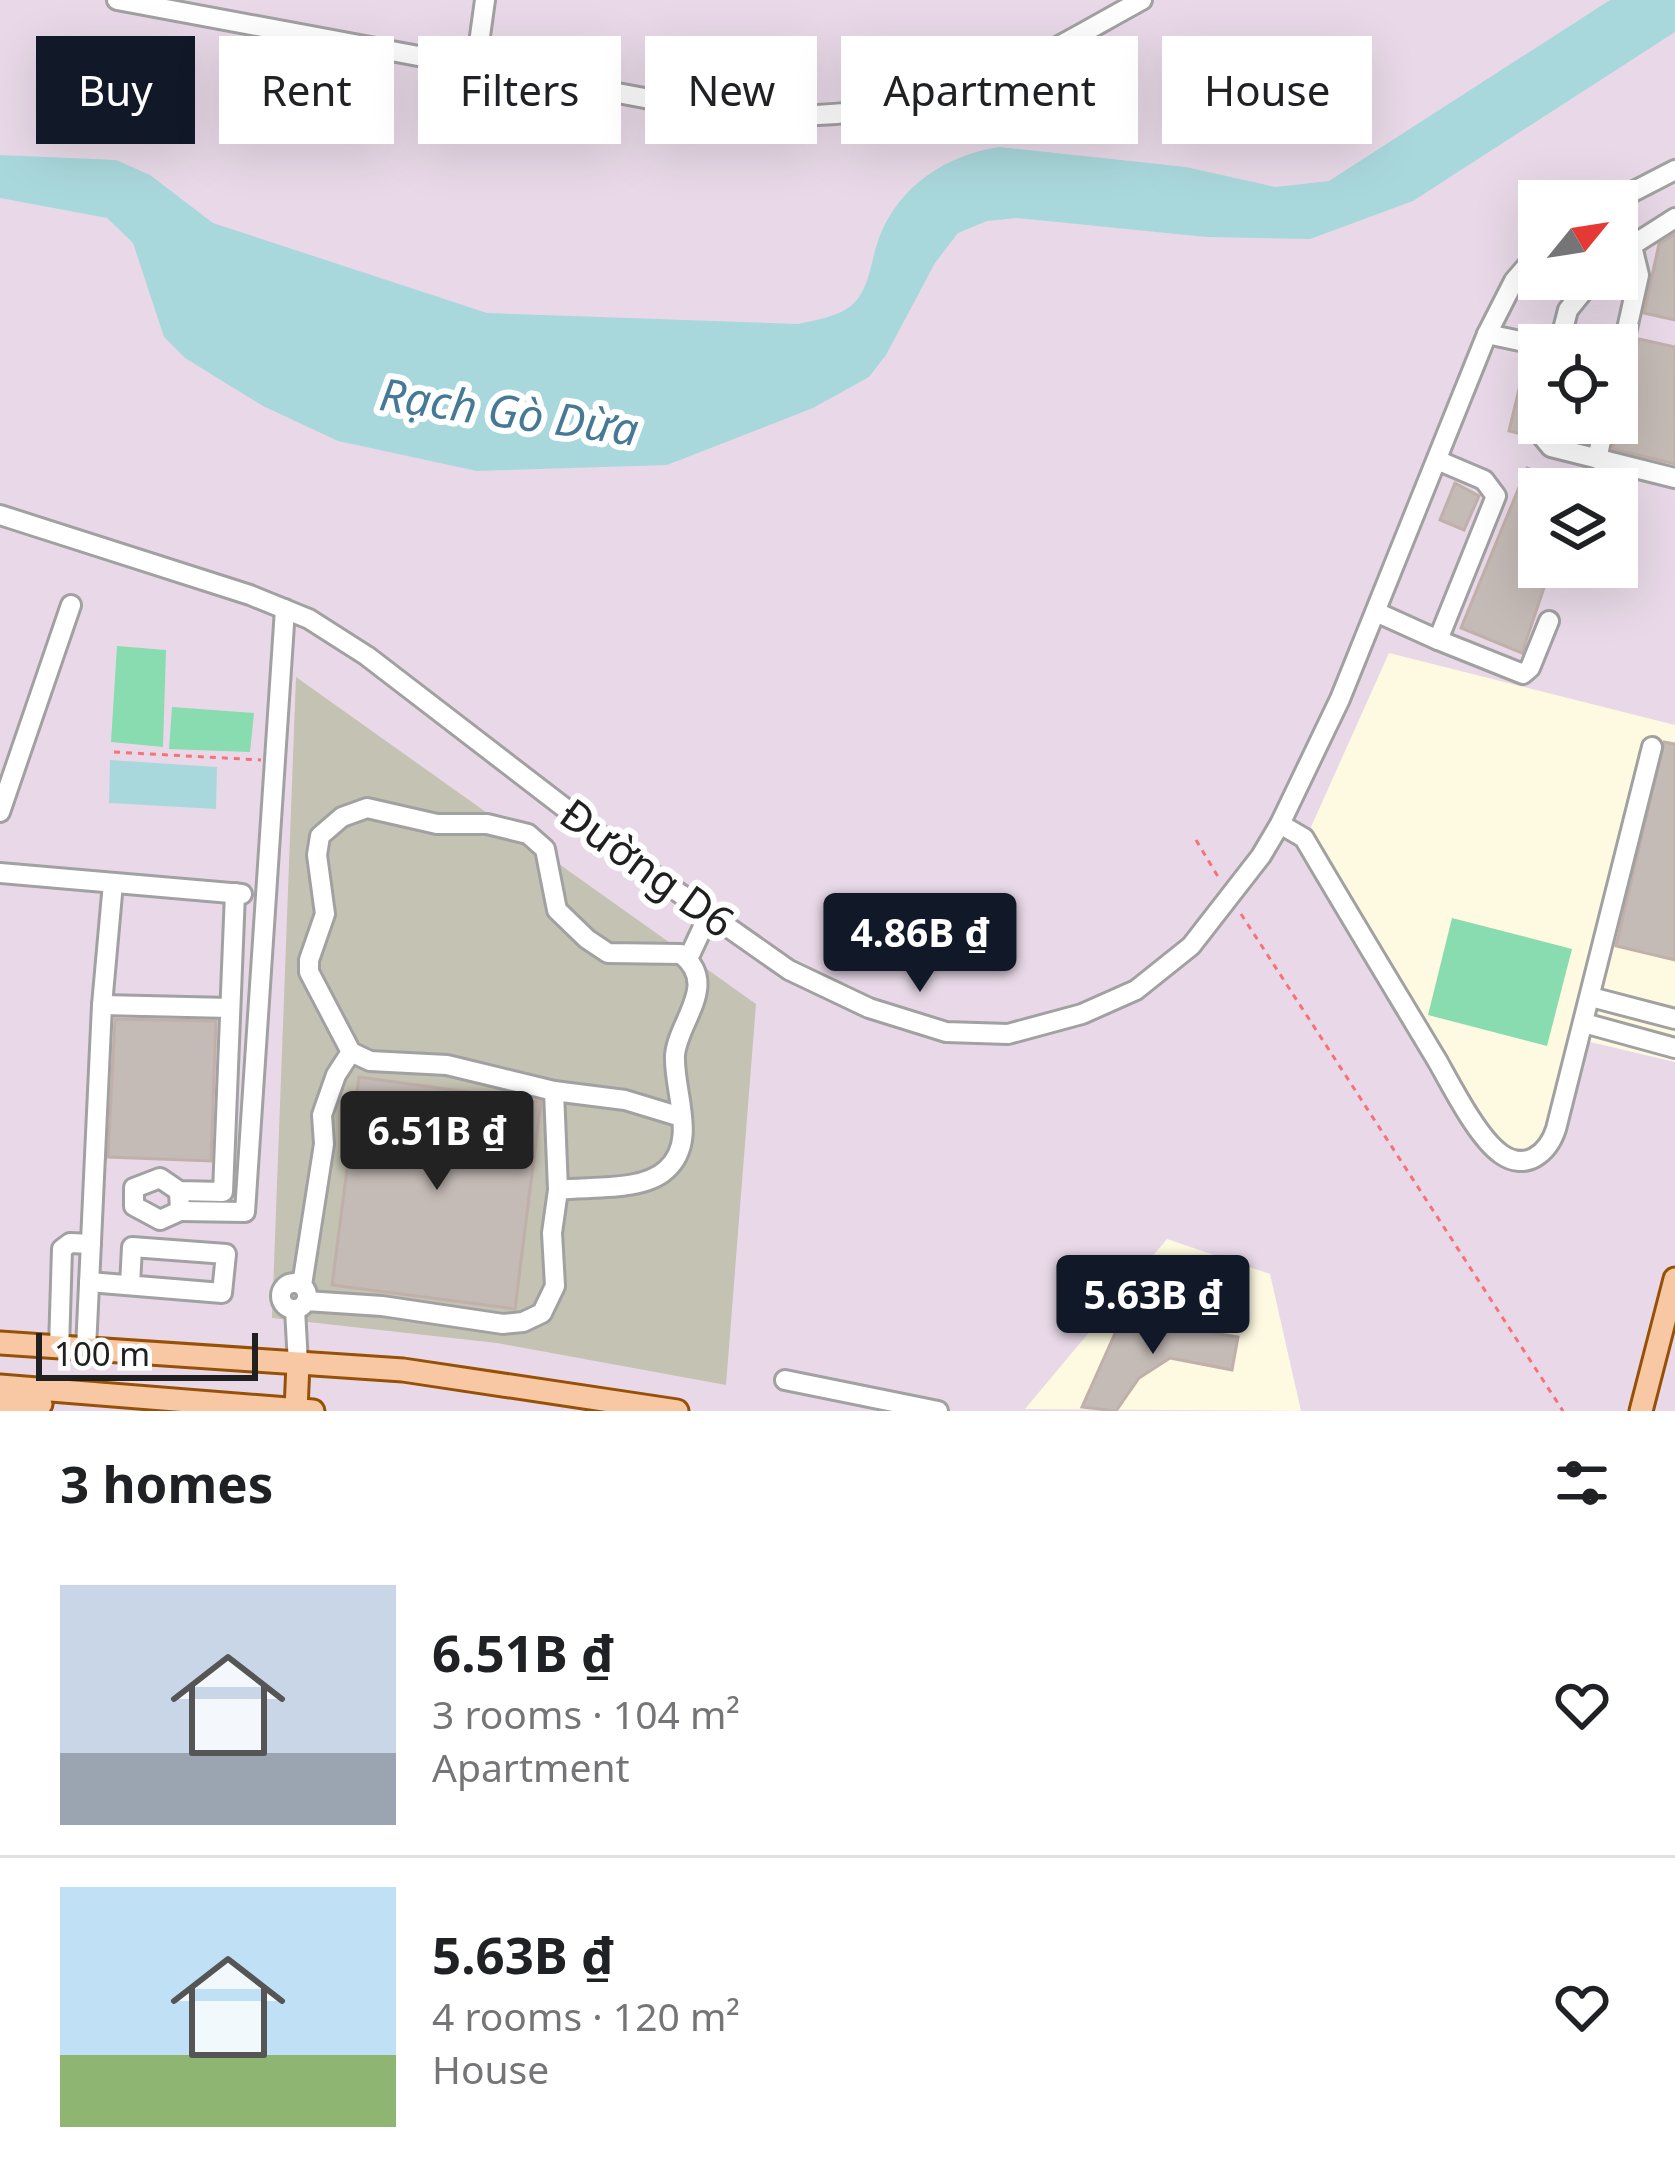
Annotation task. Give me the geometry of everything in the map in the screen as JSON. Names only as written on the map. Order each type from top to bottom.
[{"type":"main road","points":[[1646,1411],[1675,1279]]},
{"type":"main road","points":[[1646,1411],[1675,1318]]},
{"type":"main road","points":[[0,1332],[26,1336],[32,1346]]},
{"type":"main road","points":[[0,1343],[403,1370],[676,1411]]},
{"type":"main road","points":[[296,1410],[298,1364]]},
{"type":"main road","points":[[0,1386],[194,1407],[313,1411]]},
{"type":"main road","points":[[0,1401],[171,1411]]},
{"type":"street","points":[[117,0],[418,54]]},
{"type":"street","points":[[480,36],[485,0]]},
{"type":"street","points":[[621,93],[725,113],[846,115],[926,99],[989,79],[1142,0]]},
{"type":"street","points":[[1638,189],[1675,170]]},
{"type":"street","points":[[1638,241],[1675,218]]},
{"type":"street","name":"Đường D6","points":[[0,515],[309,619],[367,656],[789,970],[869,1008],[946,1032],[1008,1034],[1082,1014],[1136,990],[1191,946],[1231,898],[1280,824],[1340,699],[1487,334],[1518,276]]},
{"type":"street","points":[[1487,334],[1518,341]]},
{"type":"street","points":[[1548,444],[1675,478]]},
{"type":"street","points":[[1597,459],[1600,444]]},
{"type":"street","points":[[1437,460],[1484,480],[1496,496],[1438,640]]},
{"type":"street","points":[[0,812],[70,605]]},
{"type":"street","points":[[134,1197],[160,1178],[180,1201],[245,1212],[285,609]]},
{"type":"street","points":[[1376,612],[1522,674],[1530,668],[1549,621]]},
{"type":"street","points":[[1280,824],[1304,838],[1455,1091],[1504,1156],[1531,1160],[1552,1141],[1652,747]]},
{"type":"street","points":[[558,1190],[639,1183],[659,1176],[675,1161],[681,1147],[680,1118],[676,1049],[697,996],[688,958],[674,951],[608,953],[587,939],[557,910],[545,849],[528,834],[488,824],[437,824],[380,808],[356,810],[330,825],[320,836],[317,855],[325,914],[308,964],[316,989],[351,1052],[370,1061],[446,1065],[554,1091],[625,1100],[680,1118]]},
{"type":"street","points":[[0,873],[265,895]]},
{"type":"street","points":[[95,1350],[89,1282],[112,883]]},
{"type":"street","points":[[93,1195],[134,1197],[160,1220],[180,1201],[223,1192],[235,893]]},
{"type":"street","points":[[688,958],[709,914]]},
{"type":"street","points":[[1591,997],[1675,1018]]},
{"type":"street","points":[[102,1005],[230,1008]]},
{"type":"street","points":[[1584,1023],[1675,1048]]},
{"type":"street","points":[[298,1364],[301,1298],[324,1144],[322,1114],[336,1075],[351,1052]]},
{"type":"street","points":[[301,1298],[503,1324],[530,1320],[547,1308],[555,1286],[554,1091]]},
{"type":"street","points":[[59,1348],[62,1249],[70,1243],[91,1244]]},
{"type":"street","points":[[89,1282],[222,1293],[226,1254],[132,1247],[130,1285]]},
{"type":"street","points":[[785,1380],[938,1411]]},
{"type":"path","points":[[114,752],[274,761]]},
{"type":"path","points":[[1196,840],[1563,1411]]},
{"type":"shaded area","points":[[0,0],[1675,0],[1675,1411],[0,1411]]},
{"type":"shaded area","points":[[1389,653],[1675,725],[1675,1062],[1569,1037],[1542,1140],[1526,1148],[1508,1148],[1496,1138],[1311,827]]},
{"type":"shaded area","points":[[296,677],[756,1004],[726,1385],[497,1343],[272,1318]]},
{"type":"shaded area","points":[[1167,1239],[1270,1274],[1301,1411],[1025,1409]]},
{"type":"green space","points":[[117,646],[166,650],[163,747],[111,742]]},
{"type":"green space","points":[[172,707],[254,713],[250,752],[169,749]]},
{"type":"green space","points":[[1452,918],[1572,949],[1547,1046],[1428,1015]]},
{"type":"water","name":"Rạch Gò Dừa","points":[[1610,0],[1675,0],[1675,32],[1413,201],[1310,239],[1206,237],[1017,218],[987,221],[958,233],[935,263],[886,355],[869,377],[813,408],[667,465],[477,471],[338,441],[263,406],[185,358],[164,337],[133,243],[107,218],[0,198],[0,155],[116,160],[150,175],[213,223],[487,313],[798,324],[851,306],[862,292],[879,238],[899,203],[927,176],[961,157],[999,147],[1186,167],[1275,187],[1329,181]]},
{"type":"water","points":[[110,760],[217,767],[216,809],[109,803]]},
{"type":"building","points":[[1675,234],[1675,320],[1644,313],[1659,244]]},
{"type":"building","points":[[1639,339],[1675,347],[1675,464],[1613,449],[1614,444],[1638,444]]},
{"type":"building","points":[[1518,394],[1518,433],[1509,431]]},
{"type":"building","points":[[1455,483],[1479,496],[1464,530],[1440,520]]},
{"type":"building","points":[[1518,490],[1518,588],[1544,588],[1522,653],[1461,628]]},
{"type":"building","points":[[1664,742],[1675,744],[1675,960],[1616,946]]},
{"type":"building","points":[[115,1019],[216,1021],[211,1161],[108,1157]]},
{"type":"building","points":[[359,1077],[541,1102],[515,1309],[332,1285]]},
{"type":"building","points":[[1122,1318],[1238,1337],[1232,1370],[1170,1358],[1139,1378],[1116,1411],[1082,1407]]}]
